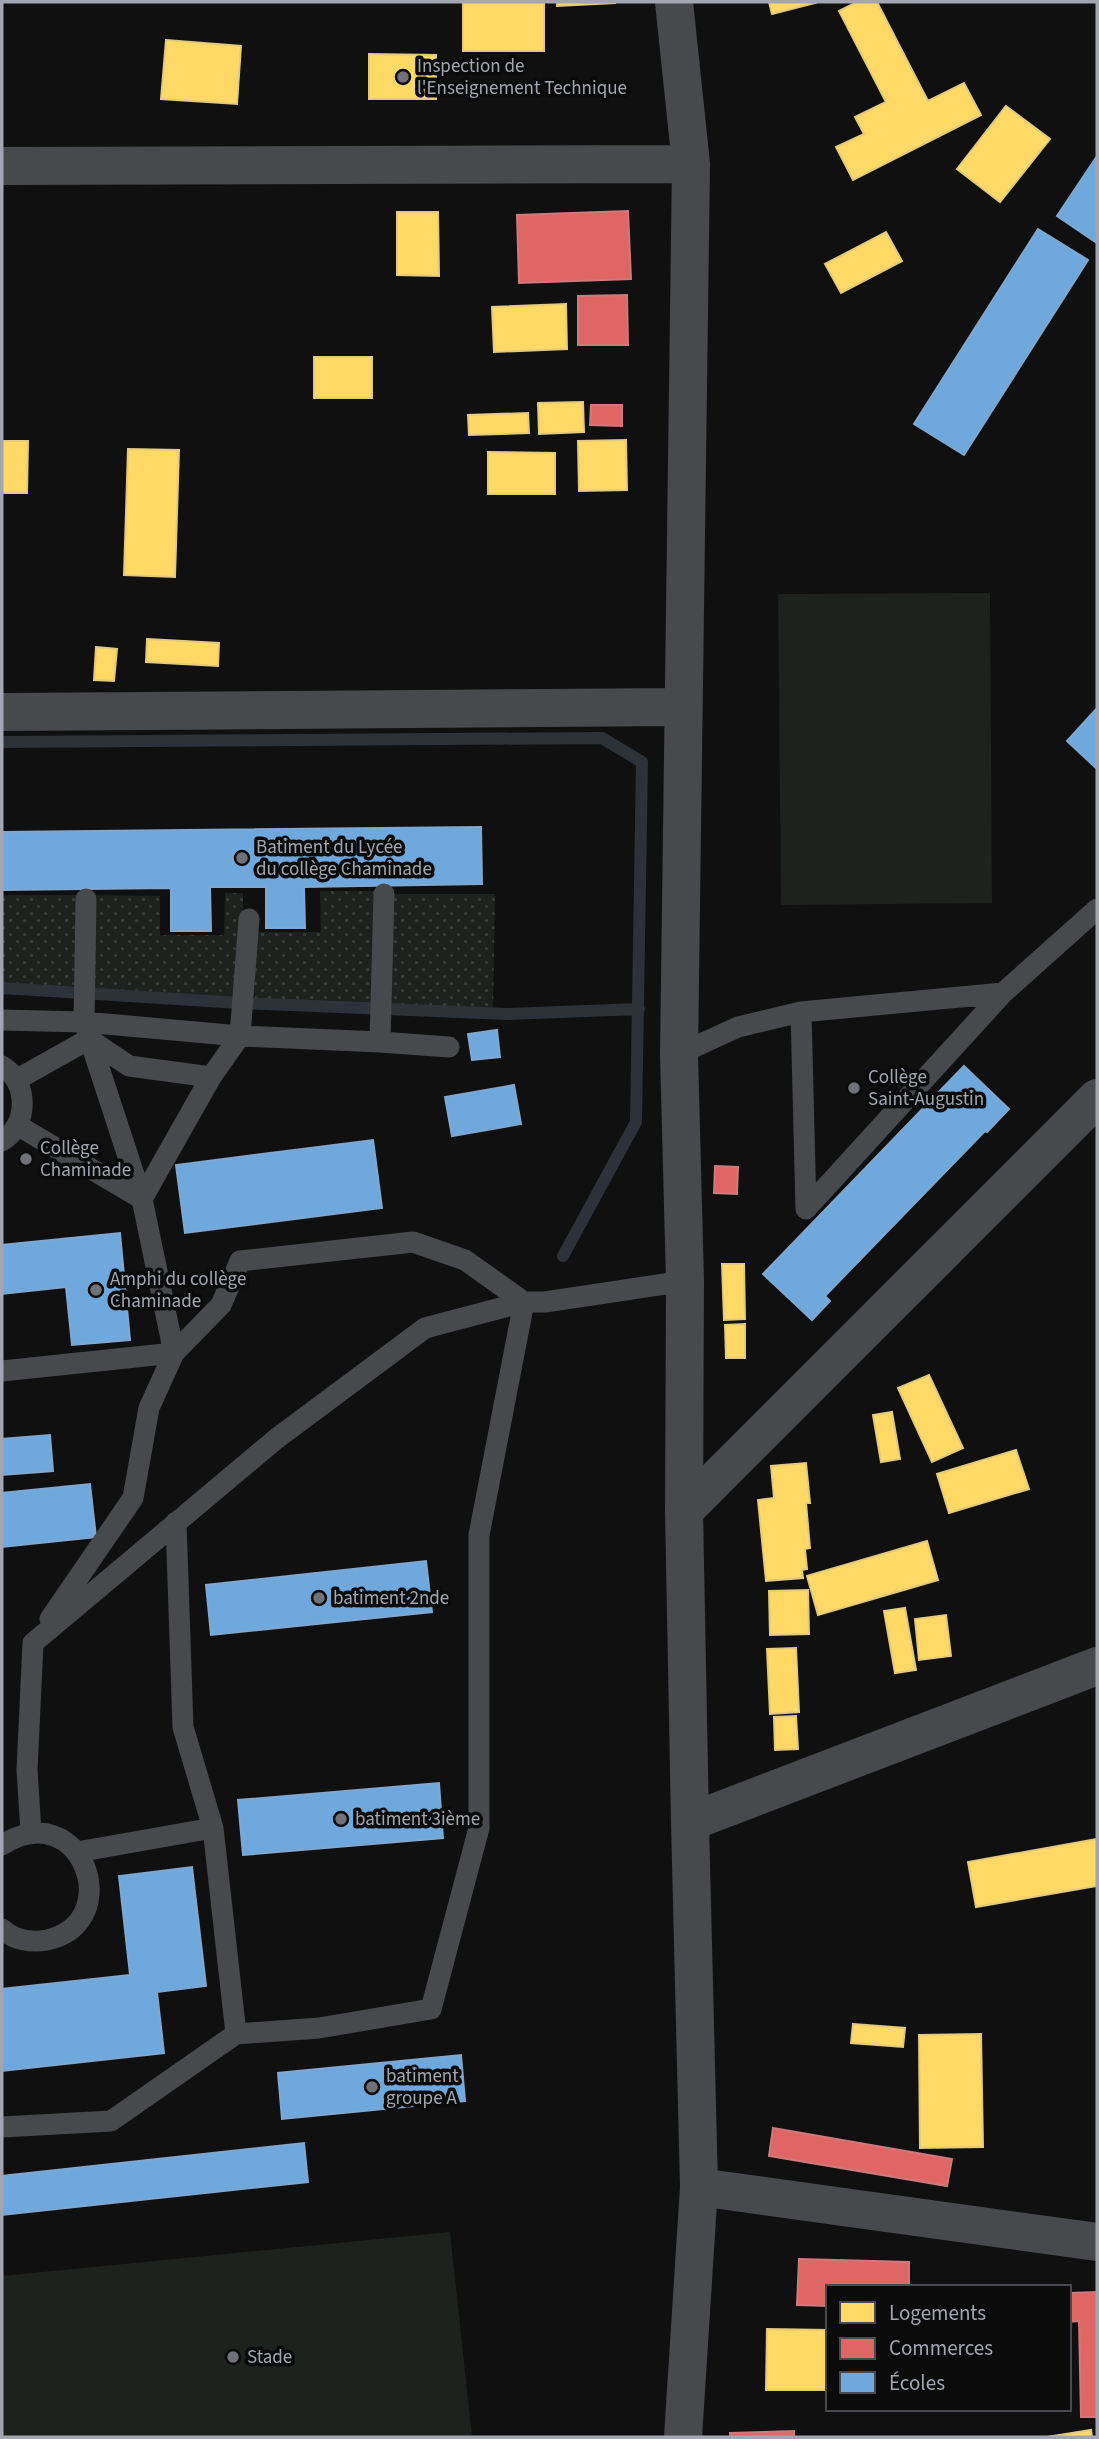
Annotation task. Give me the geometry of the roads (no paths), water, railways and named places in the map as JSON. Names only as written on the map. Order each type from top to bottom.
[{"type":"street","points":[[674,2],[691,164],[678,1054],[685,1282],[684,1511],[699,2187],[683,2437]]},
{"type":"street","points":[[2,166],[691,164]]},
{"type":"street","points":[[2,712],[682,707]]},
{"type":"street","points":[[684,1511],[1097,1098]]},
{"type":"street","points":[[690,1822],[1097,1666]]},
{"type":"street","points":[[699,2187],[1097,2242]]},
{"type":"lane","points":[[380,1042],[384,894]]},
{"type":"lane","points":[[86,900],[86,1031],[142,1199],[174,1353]]},
{"type":"lane","points":[[801,1012],[806,1209],[1003,993],[1097,909]]},
{"type":"lane","points":[[142,1199],[211,1077],[240,1036],[249,919]]},
{"type":"lane","points":[[678,1054],[738,1027],[801,1012],[1003,993]]},
{"type":"lane","points":[[2,1020],[86,1031],[449,1047]]},
{"type":"lane","points":[[2,1141],[17,1125],[23,1110],[22,1095],[9,1073],[86,1031]]},
{"type":"lane","points":[[86,1031],[130,1066],[211,1077]]},
{"type":"lane","points":[[17,1125],[142,1199]]},
{"type":"lane","points":[[31,1832],[27,1770],[33,1643],[133,1498],[149,1408],[174,1353],[221,1305],[240,1261],[413,1242],[465,1260],[524,1302]]},
{"type":"lane","points":[[33,1643],[276,1439],[425,1328],[524,1302],[545,1302],[685,1282]]},
{"type":"lane","points":[[2,2127],[111,2121],[236,2034],[319,2028],[431,2009],[479,1828],[479,1535],[524,1302]]},
{"type":"lane","points":[[2,1371],[174,1353]]},
{"type":"lane","points":[[176,1522],[183,1727],[214,1828],[236,2034]]},
{"type":"lane","points":[[78,1852],[214,1828]]},
{"type":"lane","points":[[2,1845],[15,1836],[31,1832],[57,1838],[78,1852],[90,1883],[89,1900],[82,1916],[57,1938],[23,1940],[2,1929]]},
{"type":"waterway","points":[[2,742],[602,738],[642,762],[636,1122],[563,1256]]},
{"type":"waterway","points":[[2,988],[240,1003],[507,1014],[639,1009]]},
{"type":"place","name":"Inspection de l'Enseignement Technique","points":[[403,77]]},
{"type":"place","name":"Batiment du Lycée du collège Chaminade","points":[[242,858]]},
{"type":"place","name":"Collège Saint-Augustin","points":[[854,1088]]},
{"type":"place","name":"Collège Chaminade","points":[[26,1159]]},
{"type":"place","name":"Amphi du collège Chaminade","points":[[96,1290]]},
{"type":"place","name":"batiment 2nde","points":[[319,1598]]},
{"type":"place","name":"batiment 3ième","points":[[341,1819]]},
{"type":"place","name":"batiment groupe A","points":[[372,2087]]},
{"type":"place","name":"Stade","points":[[233,2357]]}]
